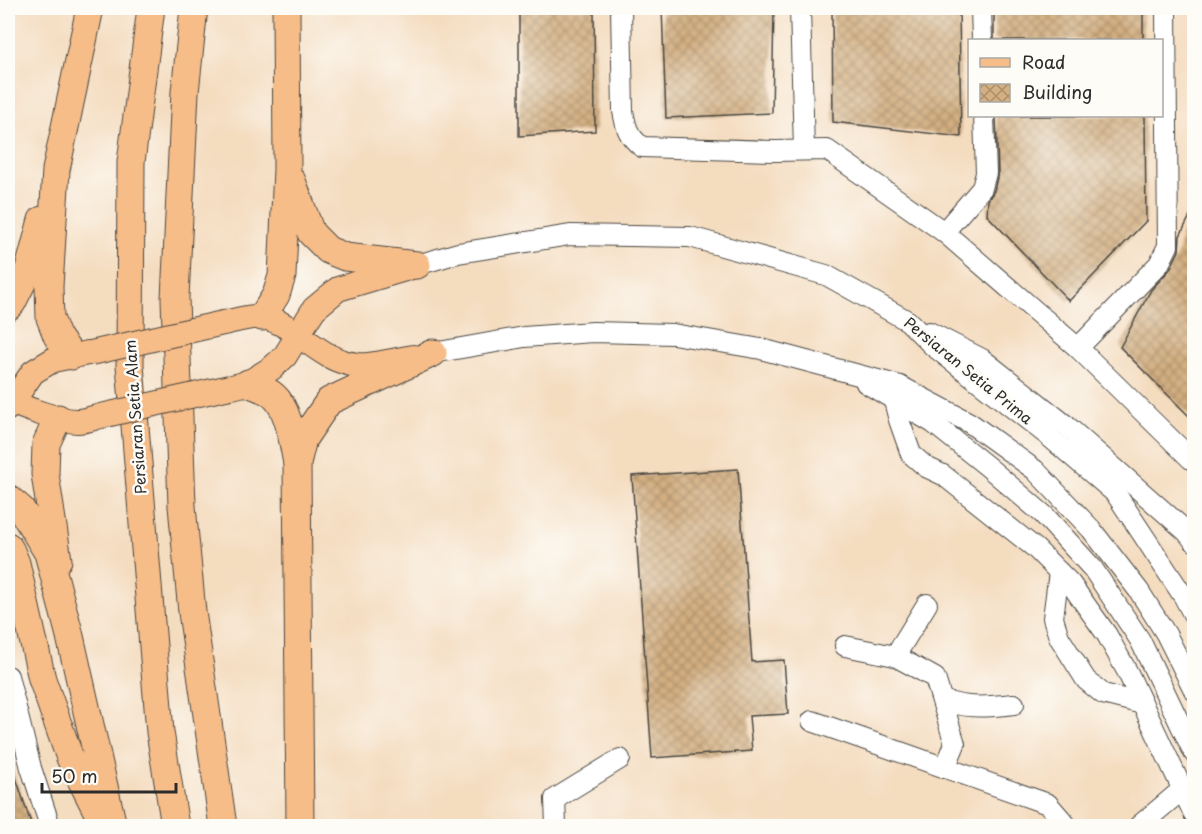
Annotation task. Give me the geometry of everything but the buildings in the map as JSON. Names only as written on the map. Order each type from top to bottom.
[{"type":"highway","points":[[8,307],[29,268],[57,170],[90,8]]},
{"type":"highway","name":"Persiaran Setia Alam","points":[[151,8],[131,162],[130,365],[160,732],[175,826]]},
{"type":"highway","points":[[194,8],[185,92],[175,298],[182,506],[192,612],[223,826]]},
{"type":"highway","points":[[262,316],[276,295],[282,276],[287,169],[286,8]]},
{"type":"highway","points":[[287,169],[311,233],[328,250],[345,257],[417,265]]},
{"type":"highway","points":[[57,170],[50,287],[51,318],[57,336],[81,354]]},
{"type":"highway","points":[[297,463],[303,439],[329,401],[433,353]]},
{"type":"highway","points":[[239,385],[265,390],[276,397],[286,416],[297,463],[300,826]]},
{"type":"highway","points":[[58,418],[46,444],[45,474],[69,632]]},
{"type":"highway","points":[[8,498],[21,509],[48,553],[69,632],[113,826]]},
{"type":"highway","points":[[8,546],[16,562],[42,679],[70,758],[105,826]]},
{"type":"main road","points":[[417,265],[338,289],[314,309],[297,335],[285,356],[272,368],[239,385],[76,421],[9,403],[33,372],[53,360],[262,316],[283,325],[297,335],[325,355],[360,366],[433,353]]},
{"type":"street","points":[[621,8],[623,111],[632,139],[642,147],[827,150],[944,232],[1078,348],[1193,459]]},
{"type":"street","points":[[800,8],[804,150]]},
{"type":"street","points":[[981,8],[982,39]]},
{"type":"street","points":[[1078,348],[1159,264],[1168,246],[1166,8]]},
{"type":"street","points":[[944,232],[982,188],[986,173],[984,117]]},
{"type":"street","name":"Persiaran Setia Prima","points":[[417,265],[458,253],[570,235],[690,237],[826,275],[908,321],[932,345],[1046,434],[1116,494],[1184,597],[1194,616]]},
{"type":"street","points":[[908,321],[982,359],[1068,427],[1187,532],[1194,541]]},
{"type":"street","points":[[433,353],[524,338],[593,332],[673,334],[761,350],[900,386],[970,423],[1035,470],[1091,529],[1138,591],[1166,634],[1194,690]]},
{"type":"street","points":[[848,372],[933,423],[1044,515],[1093,569],[1140,640],[1194,748]]},
{"type":"street","points":[[894,401],[911,454],[926,467],[943,475],[979,502],[1035,548],[1070,583],[1107,635],[1143,704],[1194,814]]},
{"type":"street","points":[[1059,572],[1053,618],[1059,637],[1086,680],[1103,694],[1143,704]]},
{"type":"street","points":[[895,656],[927,604]]},
{"type":"street","points":[[845,646],[895,656],[935,678],[955,744],[945,768]]},
{"type":"street","points":[[8,676],[31,768],[50,826]]},
{"type":"street","points":[[942,700],[970,707],[1014,704]]},
{"type":"street","points":[[812,721],[1048,804],[1067,826]]},
{"type":"street","points":[[556,826],[555,799],[620,759]]},
{"type":"street","points":[[1139,826],[1183,789]]}]
